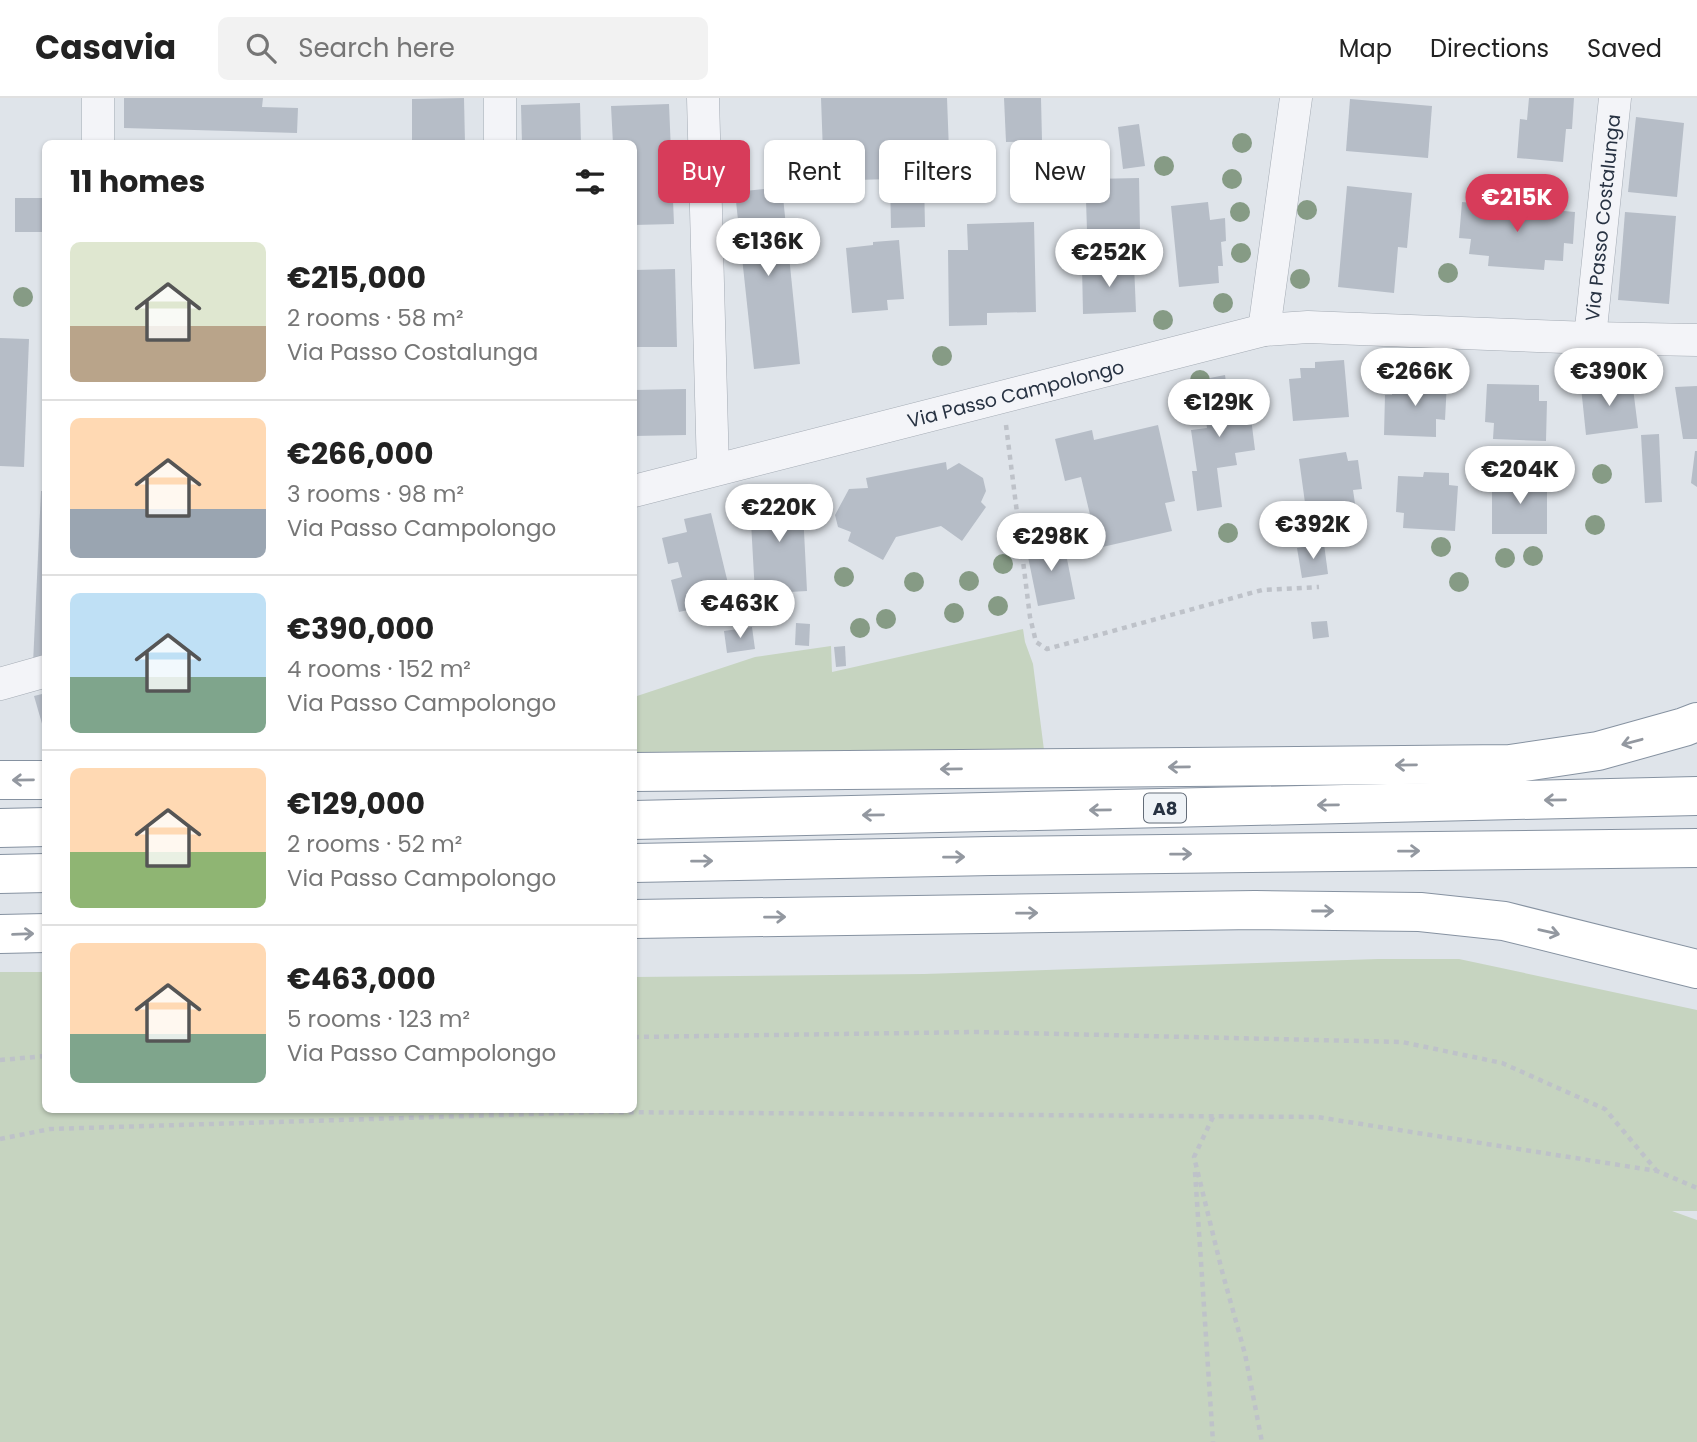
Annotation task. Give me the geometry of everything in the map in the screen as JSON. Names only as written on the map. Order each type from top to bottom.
[{"type":"highway","points":[[637,772],[1510,764],[1598,751],[1697,722]]},
{"type":"highway","points":[[0,780],[42,780]]},
{"type":"highway","name":"A8","points":[[637,820],[1697,796]]},
{"type":"highway","points":[[0,828],[42,827]]},
{"type":"highway","points":[[637,863],[1697,848]]},
{"type":"highway","points":[[0,874],[42,873]]},
{"type":"highway","points":[[637,919],[1255,910],[1420,912],[1504,921],[1697,969]]},
{"type":"highway","points":[[0,934],[42,933]]},
{"type":"street","points":[[97,140],[98,98]]},
{"type":"street","points":[[500,98],[500,140]]},
{"type":"street","points":[[703,98],[713,470]]},
{"type":"street","points":[[1264,330],[1296,98]]},
{"type":"street","name":"Via Passo Costalunga","points":[[1590,338],[1615,98]]},
{"type":"street","name":"Via Passo Campolongo","points":[[637,490],[1264,330],[1308,327],[1697,340]]},
{"type":"street","points":[[0,684],[42,672]]},
{"type":"path","points":[[1002,397],[1030,617],[1036,642],[1047,649],[1262,590],[1319,587]]},
{"type":"path","points":[[637,1037],[976,1032],[1402,1042],[1502,1063],[1605,1110],[1657,1171]]},
{"type":"path","points":[[0,1060],[42,1056]]},
{"type":"path","points":[[637,1111],[1317,1117],[1657,1171],[1697,1188]]},
{"type":"path","points":[[0,1139],[50,1129],[536,1113]]},
{"type":"path","points":[[1213,1116],[1194,1157],[1213,1442]]},
{"type":"path","points":[[1194,1157],[1245,1354],[1262,1442]]},
{"type":"green space","points":[[1023,629],[1033,664],[1044,750],[637,752],[637,696],[755,657],[831,646],[832,672]]},
{"type":"green space","points":[[1378,959],[1459,959],[1697,1010],[1697,1211],[1672,1211],[1697,1220],[1697,1442],[0,1442],[0,972],[42,972],[42,1113],[637,1113],[637,977],[924,974]]},
{"type":"building","points":[[124,98],[263,98],[262,107],[298,108],[297,133],[124,128]]},
{"type":"building","points":[[464,98],[465,140],[412,140],[412,99]]},
{"type":"building","points":[[821,98],[947,98],[949,140],[879,140],[879,179],[865,180],[865,140],[823,140]]},
{"type":"building","points":[[1004,98],[1041,98],[1042,140],[1006,142]]},
{"type":"building","points":[[1529,98],[1574,98],[1572,129],[1566,129],[1563,162],[1517,158],[1520,119],[1527,120]]},
{"type":"building","points":[[1350,99],[1432,106],[1428,158],[1346,151]]},
{"type":"building","points":[[580,103],[581,140],[522,140],[521,105]]},
{"type":"building","points":[[669,104],[670,140],[658,140],[658,203],[673,203],[674,224],[637,225],[637,140],[613,140],[611,106]]},
{"type":"building","points":[[1636,117],[1684,123],[1677,197],[1628,192]]},
{"type":"building","points":[[1139,124],[1145,166],[1123,169],[1118,127]]},
{"type":"building","points":[[1139,178],[1140,230],[1087,231],[1086,203],[1110,203],[1110,179]]},
{"type":"building","points":[[1347,186],[1412,193],[1407,248],[1398,247],[1394,293],[1338,287]]},
{"type":"building","points":[[764,189],[764,203],[784,203],[800,364],[754,369],[736,203],[750,203],[750,190]]},
{"type":"building","points":[[15,198],[42,198],[42,232],[15,232]]},
{"type":"building","points":[[1208,202],[1210,220],[1225,218],[1226,241],[1221,242],[1223,266],[1218,266],[1219,283],[1179,287],[1171,206]]},
{"type":"building","points":[[1462,202],[1575,212],[1573,244],[1564,243],[1563,261],[1545,260],[1544,270],[1488,266],[1489,256],[1469,254],[1471,239],[1459,238]]},
{"type":"building","points":[[890,203],[925,203],[925,227],[891,228]]},
{"type":"building","points":[[1625,212],[1676,216],[1669,304],[1618,300]]},
{"type":"building","points":[[1034,222],[1036,312],[987,313],[987,325],[949,326],[948,250],[968,250],[967,224]]},
{"type":"building","points":[[1149,234],[1150,251],[1119,255],[1118,237]]},
{"type":"building","points":[[899,240],[904,299],[887,300],[888,310],[852,313],[846,248]]},
{"type":"building","points":[[1134,264],[1136,312],[1083,314],[1082,266]]},
{"type":"building","points":[[675,269],[677,347],[637,347],[637,270]]},
{"type":"building","points":[[0,338],[29,339],[24,467],[0,466]]},
{"type":"building","points":[[1344,360],[1349,417],[1293,421],[1289,379],[1301,378],[1300,368],[1315,368],[1315,362]]},
{"type":"building","points":[[1225,375],[1228,396],[1248,394],[1255,450],[1235,453],[1237,465],[1217,468],[1222,507],[1197,511],[1192,471],[1197,471],[1191,430],[1207,428],[1200,380]]},
{"type":"building","points":[[1632,380],[1638,428],[1586,435],[1581,387]]},
{"type":"building","points":[[1393,381],[1447,382],[1445,420],[1436,419],[1436,437],[1384,435],[1385,395],[1392,395]]},
{"type":"building","points":[[1487,384],[1539,385],[1539,401],[1547,401],[1546,441],[1493,439],[1494,423],[1485,422]]},
{"type":"building","points":[[1697,386],[1697,439],[1683,439],[1675,387]]},
{"type":"building","points":[[686,389],[686,435],[637,436],[637,390]]},
{"type":"building","points":[[1158,425],[1175,501],[1165,503],[1172,531],[1098,548],[1081,477],[1065,481],[1055,439],[1092,430],[1094,440]]},
{"type":"building","points":[[1659,434],[1662,502],[1645,503],[1641,435]]},
{"type":"building","points":[[1697,451],[1697,487],[1691,483]]},
{"type":"building","points":[[1346,452],[1348,461],[1358,460],[1362,489],[1353,490],[1357,517],[1339,519],[1341,527],[1309,532],[1299,459]]},
{"type":"building","points":[[946,462],[947,470],[959,463],[983,478],[986,491],[981,502],[986,507],[962,541],[941,526],[896,537],[883,560],[848,541],[851,532],[838,527],[835,515],[849,489],[868,488],[866,478]]},
{"type":"building","points":[[1424,472],[1449,473],[1449,485],[1458,486],[1455,531],[1403,528],[1404,513],[1396,512],[1398,476],[1423,477]]},
{"type":"building","points":[[1492,478],[1547,478],[1547,534],[1492,534]]},
{"type":"building","points":[[41,491],[42,491],[42,661],[33,664]]},
{"type":"building","points":[[802,491],[807,591],[755,594],[750,504],[768,503],[768,492]]},
{"type":"building","points":[[711,513],[732,600],[679,612],[671,580],[682,577],[678,562],[668,564],[662,538],[687,532],[684,519]]},
{"type":"building","points":[[1063,539],[1075,599],[1038,606],[1026,547]]},
{"type":"building","points":[[1324,544],[1328,574],[1302,578],[1297,548]]},
{"type":"building","points":[[1327,621],[1329,637],[1313,639],[1311,622]]},
{"type":"building","points":[[796,623],[810,624],[809,646],[795,645]]},
{"type":"building","points":[[752,627],[755,649],[727,653],[724,631]]},
{"type":"building","points":[[845,646],[846,666],[836,667],[834,647]]},
{"type":"building","points":[[42,694],[42,724],[34,696]]}]
